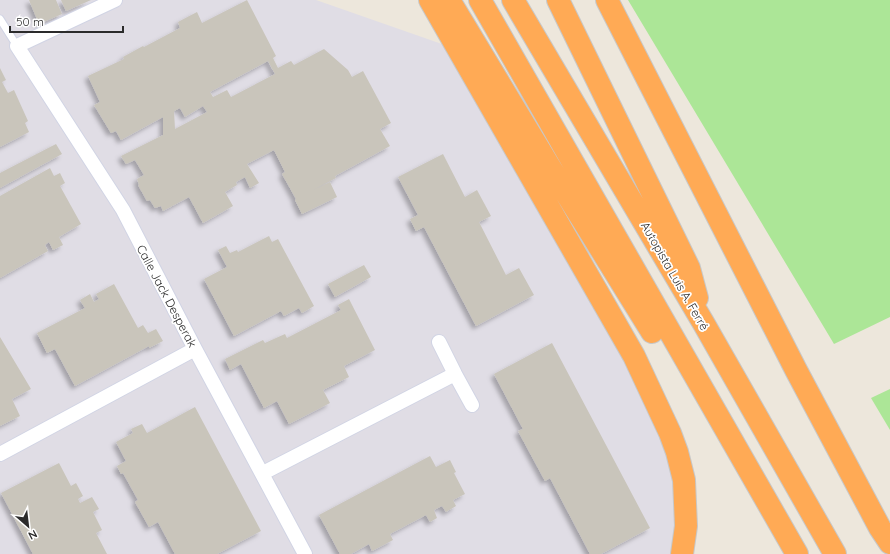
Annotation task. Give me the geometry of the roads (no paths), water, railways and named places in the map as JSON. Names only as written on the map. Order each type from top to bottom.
[{"type":"highway","points":[[430,0],[634,356],[670,433],[677,452],[684,480],[686,526],[682,554]]},
{"type":"highway","points":[[449,0],[650,330],[703,392]]},
{"type":"highway","points":[[480,0],[797,554]]},
{"type":"highway","name":"Autopista Luis A. Ferré","points":[[513,0],[704,324],[836,554]]},
{"type":"highway","points":[[558,0],[689,268],[704,324]]},
{"type":"highway","points":[[607,0],[796,370],[880,528],[890,543]]},
{"type":"street","points":[[17,46],[115,0]]},
{"type":"street","name":"Calle Jack Desperak","points":[[17,46],[123,210],[195,349],[263,473],[305,554]]},
{"type":"street","points":[[439,342],[472,405]]},
{"type":"street","points":[[0,454],[195,349]]},
{"type":"street","points":[[263,473],[455,374]]},
{"type":"lane","points":[[0,19],[17,46]]}]
